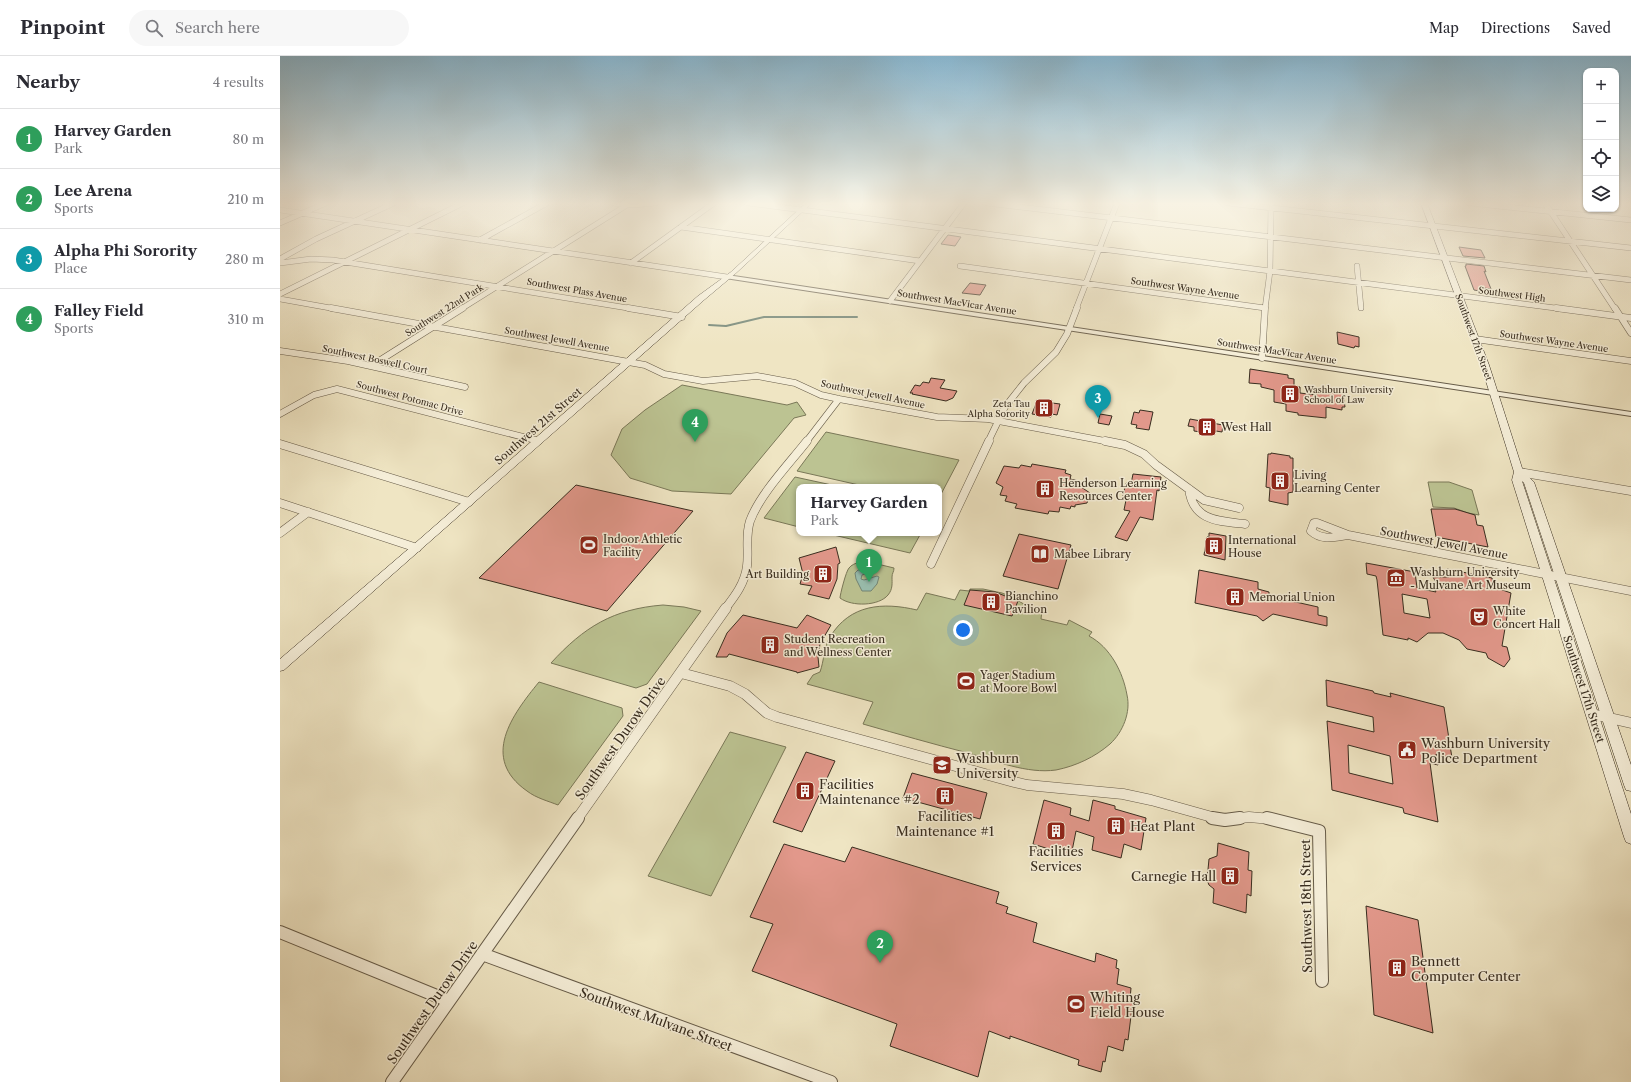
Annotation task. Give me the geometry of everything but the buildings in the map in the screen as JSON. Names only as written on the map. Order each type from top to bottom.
[{"type":"main road","name":"Southwest 21st Street","points":[[280,666],[682,317],[701,298],[756,251]]},
{"type":"main road","name":"Southwest 17th Street","points":[[1442,251],[1494,393],[1519,472],[1529,482],[1631,785]]},
{"type":"main road","name":"Southwest 17th Street","points":[[1519,472],[1517,480],[1631,837]]},
{"type":"street","points":[[280,259],[295,251]]},
{"type":"street","points":[[280,294],[367,251]]},
{"type":"street","name":"Southwest MacVicar Avenue","points":[[554,251],[1631,414]]},
{"type":"street","name":"Southwest 22nd Park","points":[[371,366],[554,251]]},
{"type":"street","points":[[631,263],[647,251]]},
{"type":"street","points":[[851,251],[920,261]]},
{"type":"street","points":[[890,301],[928,251]]},
{"type":"street","points":[[931,564],[998,421],[1013,395],[1062,345],[1070,329],[1099,251]]},
{"type":"street","name":"Southwest High","points":[[1115,251],[1631,318]]},
{"type":"street","points":[[1262,358],[1265,308],[1270,271],[1270,251]]},
{"type":"street","points":[[1386,251],[1631,280]]},
{"type":"street","points":[[1577,251],[1631,333]]},
{"type":"street","name":"Southwest Plass Avenue","points":[[280,263],[320,259],[345,262],[682,317]]},
{"type":"street","name":"Southwest Wayne Avenue","points":[[960,266],[1265,308]]},
{"type":"street","points":[[1357,266],[1361,308]]},
{"type":"street","name":"Southwest Jewell Avenue","points":[[280,299],[645,365],[664,374],[703,381],[738,376],[757,376],[795,383],[822,395],[839,399],[937,417],[973,418],[998,421],[1131,447],[1144,454],[1156,465],[1204,500],[1239,508]]},
{"type":"street","name":"Southwest Wayne Avenue","points":[[1474,339],[1631,361]]},
{"type":"street","name":"Southwest Boswell Court","points":[[280,351],[327,357],[465,387]]},
{"type":"street","name":"Southwest Potomac Drive","points":[[280,414],[315,394],[327,390],[337,389],[539,441]]},
{"type":"street","name":"Southwest Durow Drive","points":[[392,1082],[681,673],[743,582],[749,562],[748,529],[759,503],[839,399]]},
{"type":"street","points":[[280,444],[469,502]]},
{"type":"street","points":[[1519,472],[1631,491]]},
{"type":"street","points":[[1189,490],[1191,504],[1200,514],[1215,519],[1245,524]]},
{"type":"street","points":[[280,503],[417,548]]},
{"type":"street","points":[[280,533],[308,512]]},
{"type":"street","name":"Southwest Jewell Avenue","points":[[1348,536],[1631,591]]},
{"type":"street","name":"Southwest 18th Street","points":[[681,673],[730,686],[745,694],[767,713],[777,717],[1008,781],[1028,785],[1130,795],[1211,818],[1225,820],[1249,817],[1267,818],[1319,831],[1322,981]]},
{"type":"street","points":[[1592,714],[1631,723]]},
{"type":"street","points":[[280,932],[449,1001]]},
{"type":"street","name":"Southwest Mulvane Street","points":[[482,954],[831,1082]]},
{"type":"shaded area","points":[[682,385],[787,405],[797,402],[806,415],[794,418],[731,494],[672,491],[630,478],[611,455],[622,429],[645,410]]},
{"type":"shaded area","points":[[826,432],[959,460],[942,492],[942,484],[855,484],[797,471]]},
{"type":"shaded area","points":[[795,477],[827,484],[796,484],[796,526],[764,518]]},
{"type":"shaded area","points":[[1428,482],[1449,482],[1472,490],[1479,515],[1454,508],[1433,507]]},
{"type":"shaded area","points":[[838,536],[919,536],[910,553]]},
{"type":"shaded area","points":[[860,562],[869,562],[894,568],[891,590],[884,599],[872,603],[858,604],[845,601],[840,598],[843,583],[848,570],[852,565]]},
{"type":"shaded area","points":[[858,570],[870,570],[870,572],[862,575],[861,579],[864,580],[877,576],[879,577],[877,584],[871,591],[862,591],[856,579],[855,573]]},
{"type":"shaded area","name":"Yager Stadium at Moore Bowl","points":[[970,589],[983,589],[1002,593],[1027,606],[1042,610],[1041,619],[1067,625],[1069,620],[1092,632],[1089,636],[1109,653],[1119,669],[1128,701],[1125,721],[1119,734],[1110,744],[1092,757],[1056,770],[1045,771],[1023,768],[863,724],[873,702],[807,684],[813,675],[820,672],[826,645],[830,637],[838,626],[857,612],[880,606],[892,606],[917,610],[926,593],[955,600],[960,590],[969,591]]},
{"type":"shaded area","points":[[663,605],[684,607],[701,611],[647,684],[636,688],[551,663],[575,639],[601,622],[629,611]]},
{"type":"shaded area","points":[[539,682],[622,708],[623,716],[558,805],[527,791],[513,778],[505,765],[503,751],[505,736],[519,708]]},
{"type":"shaded area","points":[[730,732],[786,747],[711,896],[648,876]]},
{"type":"waterway","points":[[709,325],[726,326],[764,317],[857,317]]},
{"type":"place","name":"Washburn University School of Law","points":[[1290,394]]},
{"type":"place","name":"Zeta Tau Alpha Sorority","points":[[1044,408]]},
{"type":"place","name":"Alpha Phi Sorority","points":[[1098,418]]},
{"type":"place","name":"West Hall","points":[[1207,427]]},
{"type":"place","name":"Falley Field","points":[[695,442]]},
{"type":"place","name":"Living Learning Center","points":[[1280,481]]},
{"type":"place","name":"Henderson Learning Resources Center","points":[[1045,489]]},
{"type":"place","name":"Indoor Athletic Facility","points":[[589,545]]},
{"type":"place","name":"International House","points":[[1214,546]]},
{"type":"place","name":"Mabee Library","points":[[1040,554]]},
{"type":"place","name":"Art Building","points":[[823,574]]},
{"type":"place","name":"Washburn University - Mulvane Art Museum","points":[[1396,578]]},
{"type":"place","name":"Harvey Garden","points":[[869,582]]},
{"type":"place","name":"Memorial Union","points":[[1235,597]]},
{"type":"place","name":"Bianchino Pavilion","points":[[991,602]]},
{"type":"place","name":"White Concert Hall","points":[[1479,617]]},
{"type":"place","name":"Student Recreation and Wellness Center","points":[[770,645]]},
{"type":"place","name":"Yager Stadium at Moore Bowl","points":[[966,681]]},
{"type":"place","name":"Washburn University Police Department","points":[[1407,750]]},
{"type":"place","name":"Washburn University","points":[[942,765]]},
{"type":"place","name":"Facilities Maintenance #2","points":[[805,791]]},
{"type":"place","name":"Facilities Maintenance #1","points":[[945,796]]},
{"type":"place","name":"Heat Plant","points":[[1116,826]]},
{"type":"place","name":"Facilities Services","points":[[1056,831]]},
{"type":"place","name":"Carnegie Hall","points":[[1230,876]]},
{"type":"place","name":"Lee Arena","points":[[880,963]]},
{"type":"place","name":"Bennett Computer Center","points":[[1397,968]]},
{"type":"place","name":"Whiting Field House","points":[[1076,1004]]}]
